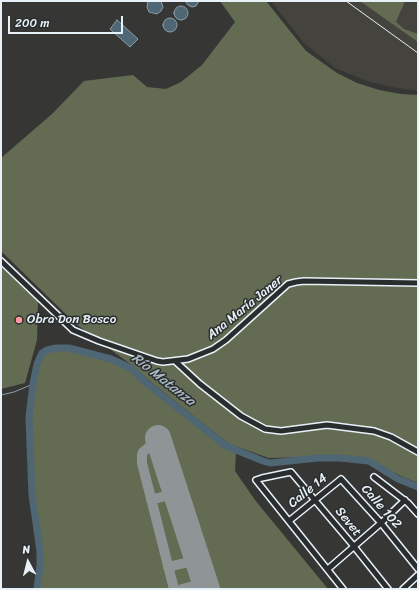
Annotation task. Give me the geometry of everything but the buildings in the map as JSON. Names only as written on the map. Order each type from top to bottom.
[{"type":"street","name":"Ana María Janer","points":[[1,261],[74,330],[99,341],[157,361],[188,359],[212,349],[226,340],[288,284],[304,281],[418,283]]},
{"type":"street","points":[[175,361],[200,384],[241,416],[265,429],[281,431],[327,425],[374,431],[391,437],[418,452]]},
{"type":"street","name":"Sevet","points":[[289,521],[256,480],[288,472],[292,473],[354,546],[388,589]]},
{"type":"street","points":[[374,477],[404,500],[418,514]]},
{"type":"street","name":"Calle 14","points":[[289,521],[341,479]]},
{"type":"street","name":"Calle 102","points":[[341,479],[381,523],[418,568]]},
{"type":"street","points":[[328,569],[381,523],[404,500]]},
{"type":"street","points":[[289,521],[343,589]]},
{"type":"street","points":[[403,589],[418,576]]},
{"type":"shaded area","points":[[271,1],[418,1],[418,91],[367,81],[335,68],[303,42]]},
{"type":"green space","points":[[220,1],[266,1],[306,51],[337,73],[357,83],[379,90],[418,95],[418,483],[370,460],[340,456],[269,458],[229,444],[147,379],[133,366],[76,324],[1,251],[1,158],[52,114],[84,81],[133,75],[147,87],[166,89],[181,82],[202,65],[235,22]]},
{"type":"green space","points":[[360,1],[405,1],[396,22],[404,29],[418,34],[418,42]]},
{"type":"green space","name":"Obra Don Bosco","points":[[1,265],[38,300],[37,340],[25,383],[1,389]]},
{"type":"green space","points":[[56,348],[69,348],[111,359],[132,369],[145,382],[226,446],[236,450],[235,471],[255,500],[328,589],[37,589],[40,551],[32,495],[29,417],[38,359],[42,353]]},
{"type":"water","points":[[148,1],[161,1],[163,7],[161,11],[157,14],[149,12],[147,7]]},
{"type":"water","points":[[185,1],[199,1],[196,6],[192,7]]},
{"type":"water","points":[[181,6],[186,8],[188,13],[186,18],[181,20],[176,18],[174,13],[176,8]]},
{"type":"water","points":[[170,18],[175,20],[177,25],[175,30],[170,32],[165,30],[163,25],[165,20]]},
{"type":"water","points":[[117,20],[138,39],[130,47],[110,29]]},
{"type":"waterway","name":"Río Matanza","points":[[37,589],[40,551],[32,495],[29,417],[37,364],[42,353],[47,350],[69,348],[111,359],[132,369],[145,382],[226,446],[263,461],[270,463],[318,458],[340,458],[369,461],[398,479],[418,487]]},
{"type":"waterway","points":[[1,395],[14,392],[33,384]]},
{"type":"taxiway","points":[[159,442],[143,452],[142,463],[174,589]]},
{"type":"taxiway","points":[[151,500],[176,493]]},
{"type":"taxiway","points":[[168,567],[197,560]]},
{"type":"taxiway","points":[[182,589],[205,583]]},
{"type":"runway","points":[[158,438],[207,589]]},
{"type":"railway","points":[[346,1],[418,53]]},
{"type":"place","name":"Obra Don Bosco","points":[[19,320]]}]
